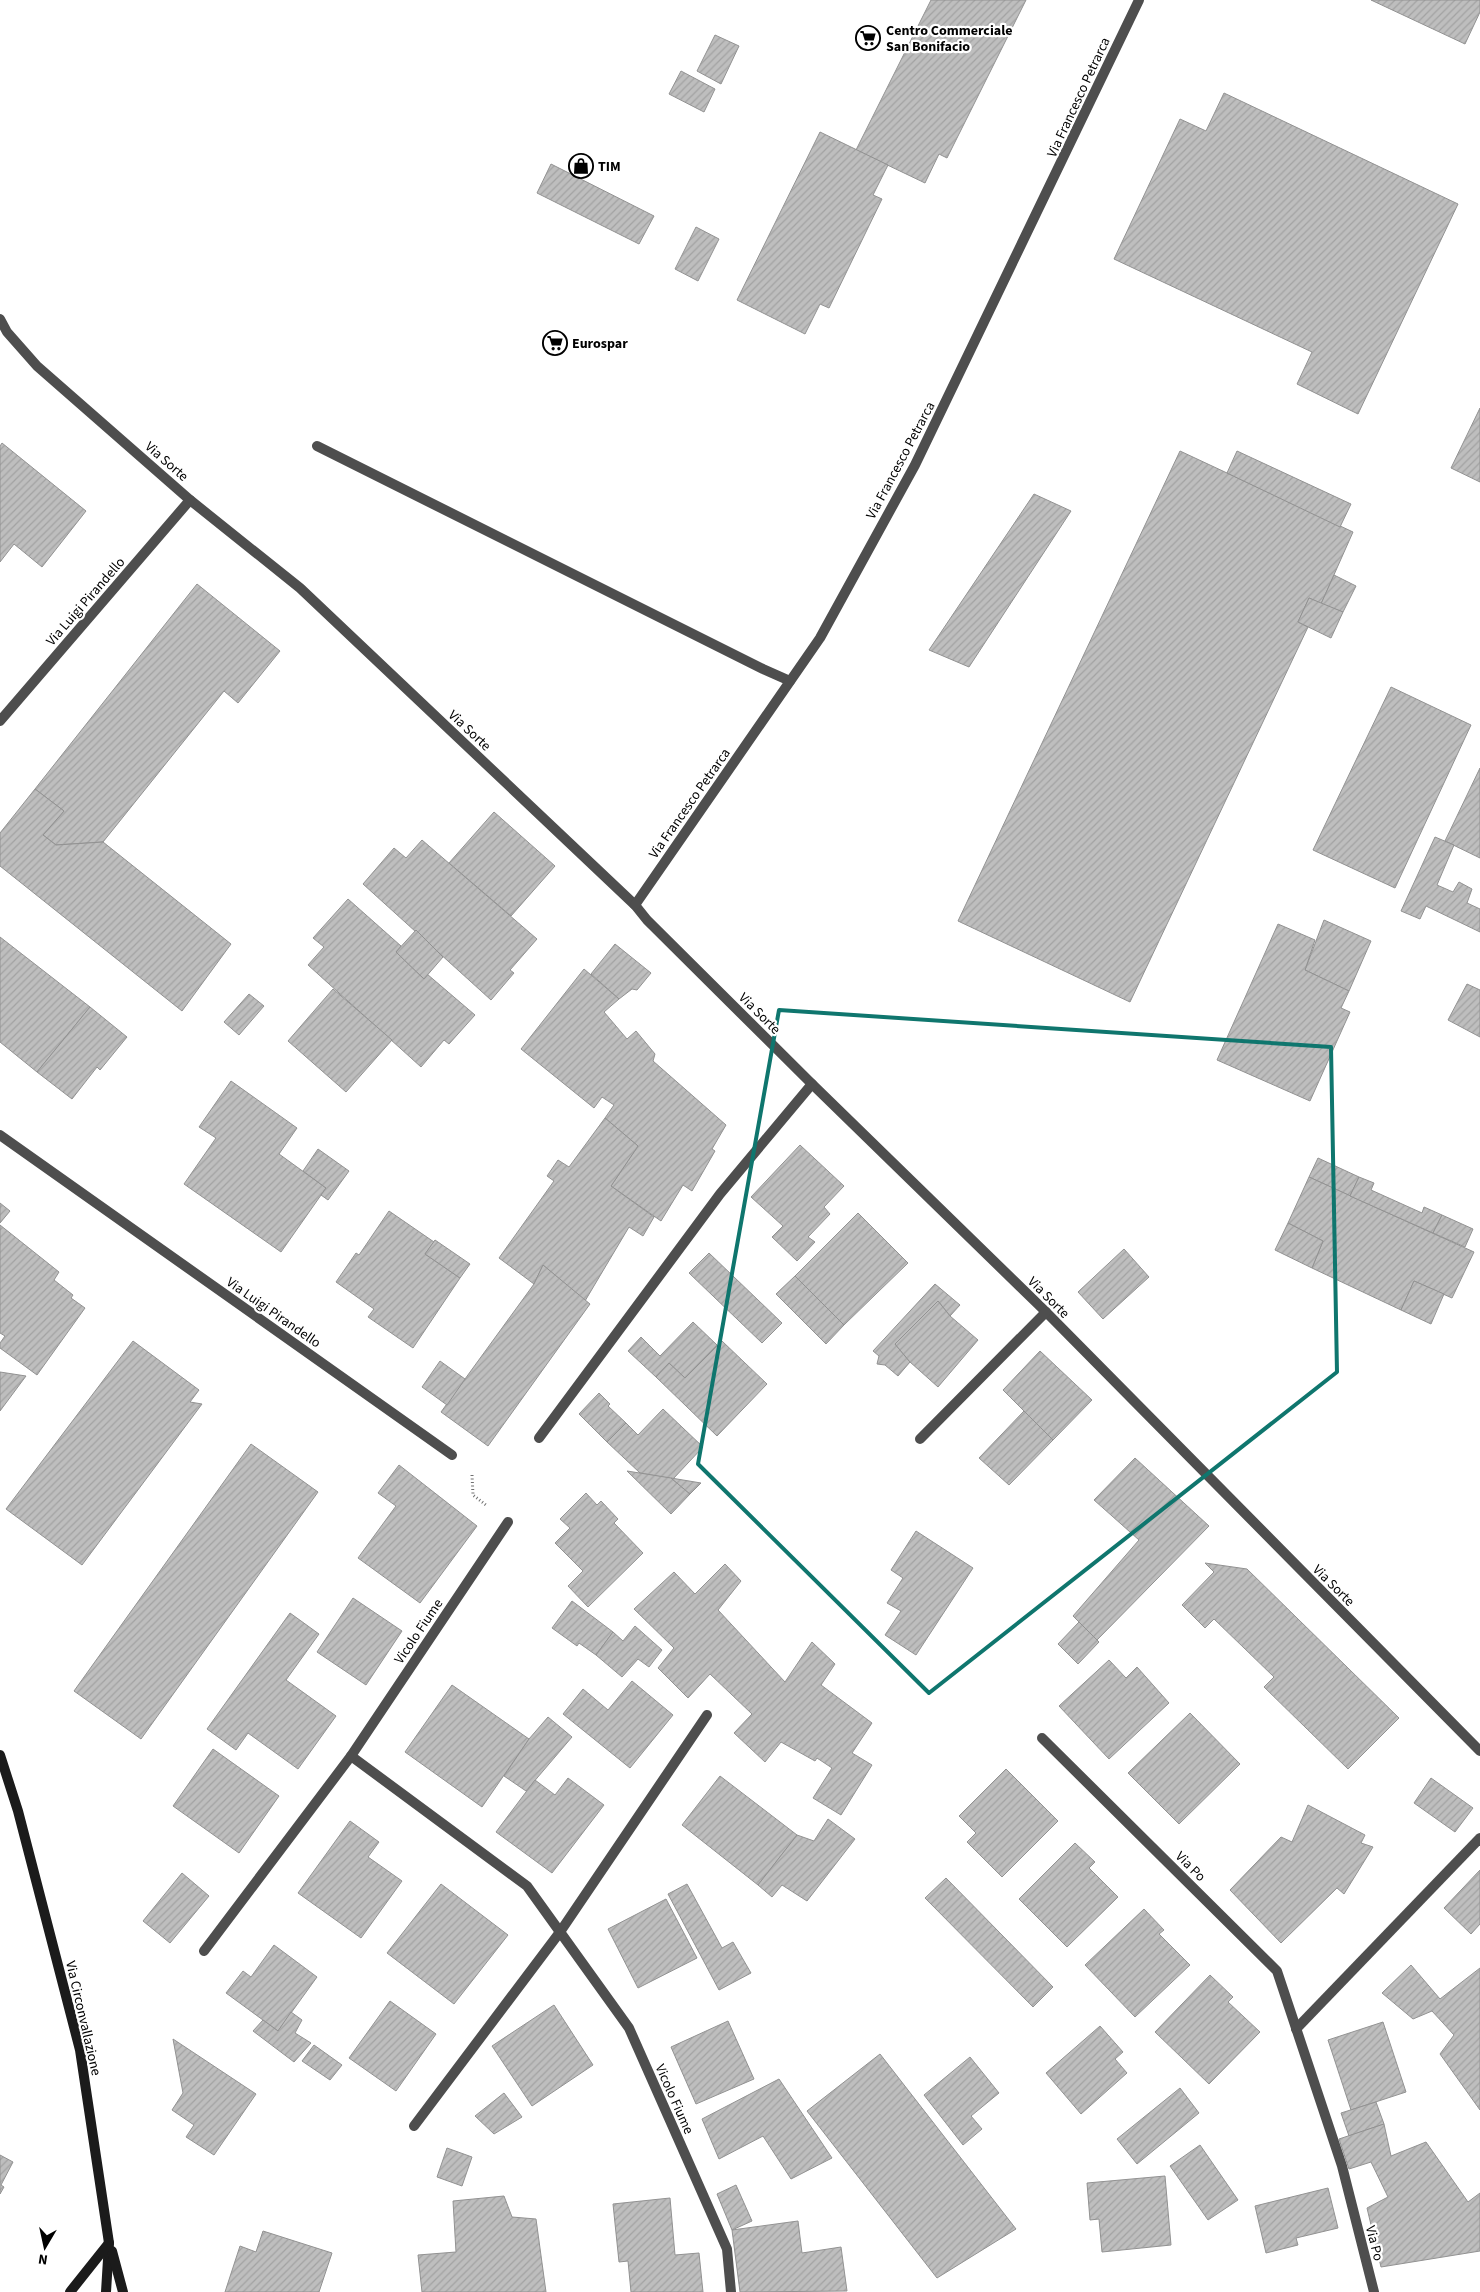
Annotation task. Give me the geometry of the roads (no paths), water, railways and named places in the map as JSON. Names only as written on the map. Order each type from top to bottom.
[{"type":"main road","name":"Via Circonvallazione","points":[[0,1755],[18,1811],[80,2050],[109,2243],[106,2292]]},
{"type":"main road","points":[[70,2292],[109,2243]]},
{"type":"main road","points":[[109,2243],[123,2292]]},
{"type":"street","name":"Via Francesco Petrarca","points":[[635,905],[820,638],[915,465],[1139,0]]},
{"type":"street","name":"Via Sorte","points":[[0,318],[7,332],[37,366],[190,500],[300,588],[635,905],[647,920],[812,1084],[1046,1312],[1480,1751]]},
{"type":"street","points":[[317,446],[790,681]]},
{"type":"street","name":"Via Luigi Pirandello","points":[[0,721],[190,500]]},
{"type":"street","points":[[539,1438],[720,1194],[812,1084]]},
{"type":"street","name":"Via Luigi Pirandello","points":[[0,1135],[452,1455]]},
{"type":"street","points":[[920,1439],[1046,1312]]},
{"type":"street","name":"Vicolo Fiume","points":[[204,1951],[351,1756],[508,1522]]},
{"type":"street","points":[[414,2126],[560,1932],[707,1715]]},
{"type":"street","name":"Via Po","points":[[1042,1738],[1277,1971],[1342,2166],[1374,2292]]},
{"type":"street","name":"Vicolo Fiume","points":[[351,1756],[527,1886],[629,2028],[727,2249],[731,2292]]},
{"type":"street","points":[[1296,2029],[1480,1838]]},
{"type":"place","name":"Centro Commerciale San Bonifacio","points":[[868,38]]},
{"type":"place","name":"TIM","points":[[581,166]]},
{"type":"place","name":"Eurospar","points":[[555,343]]}]
